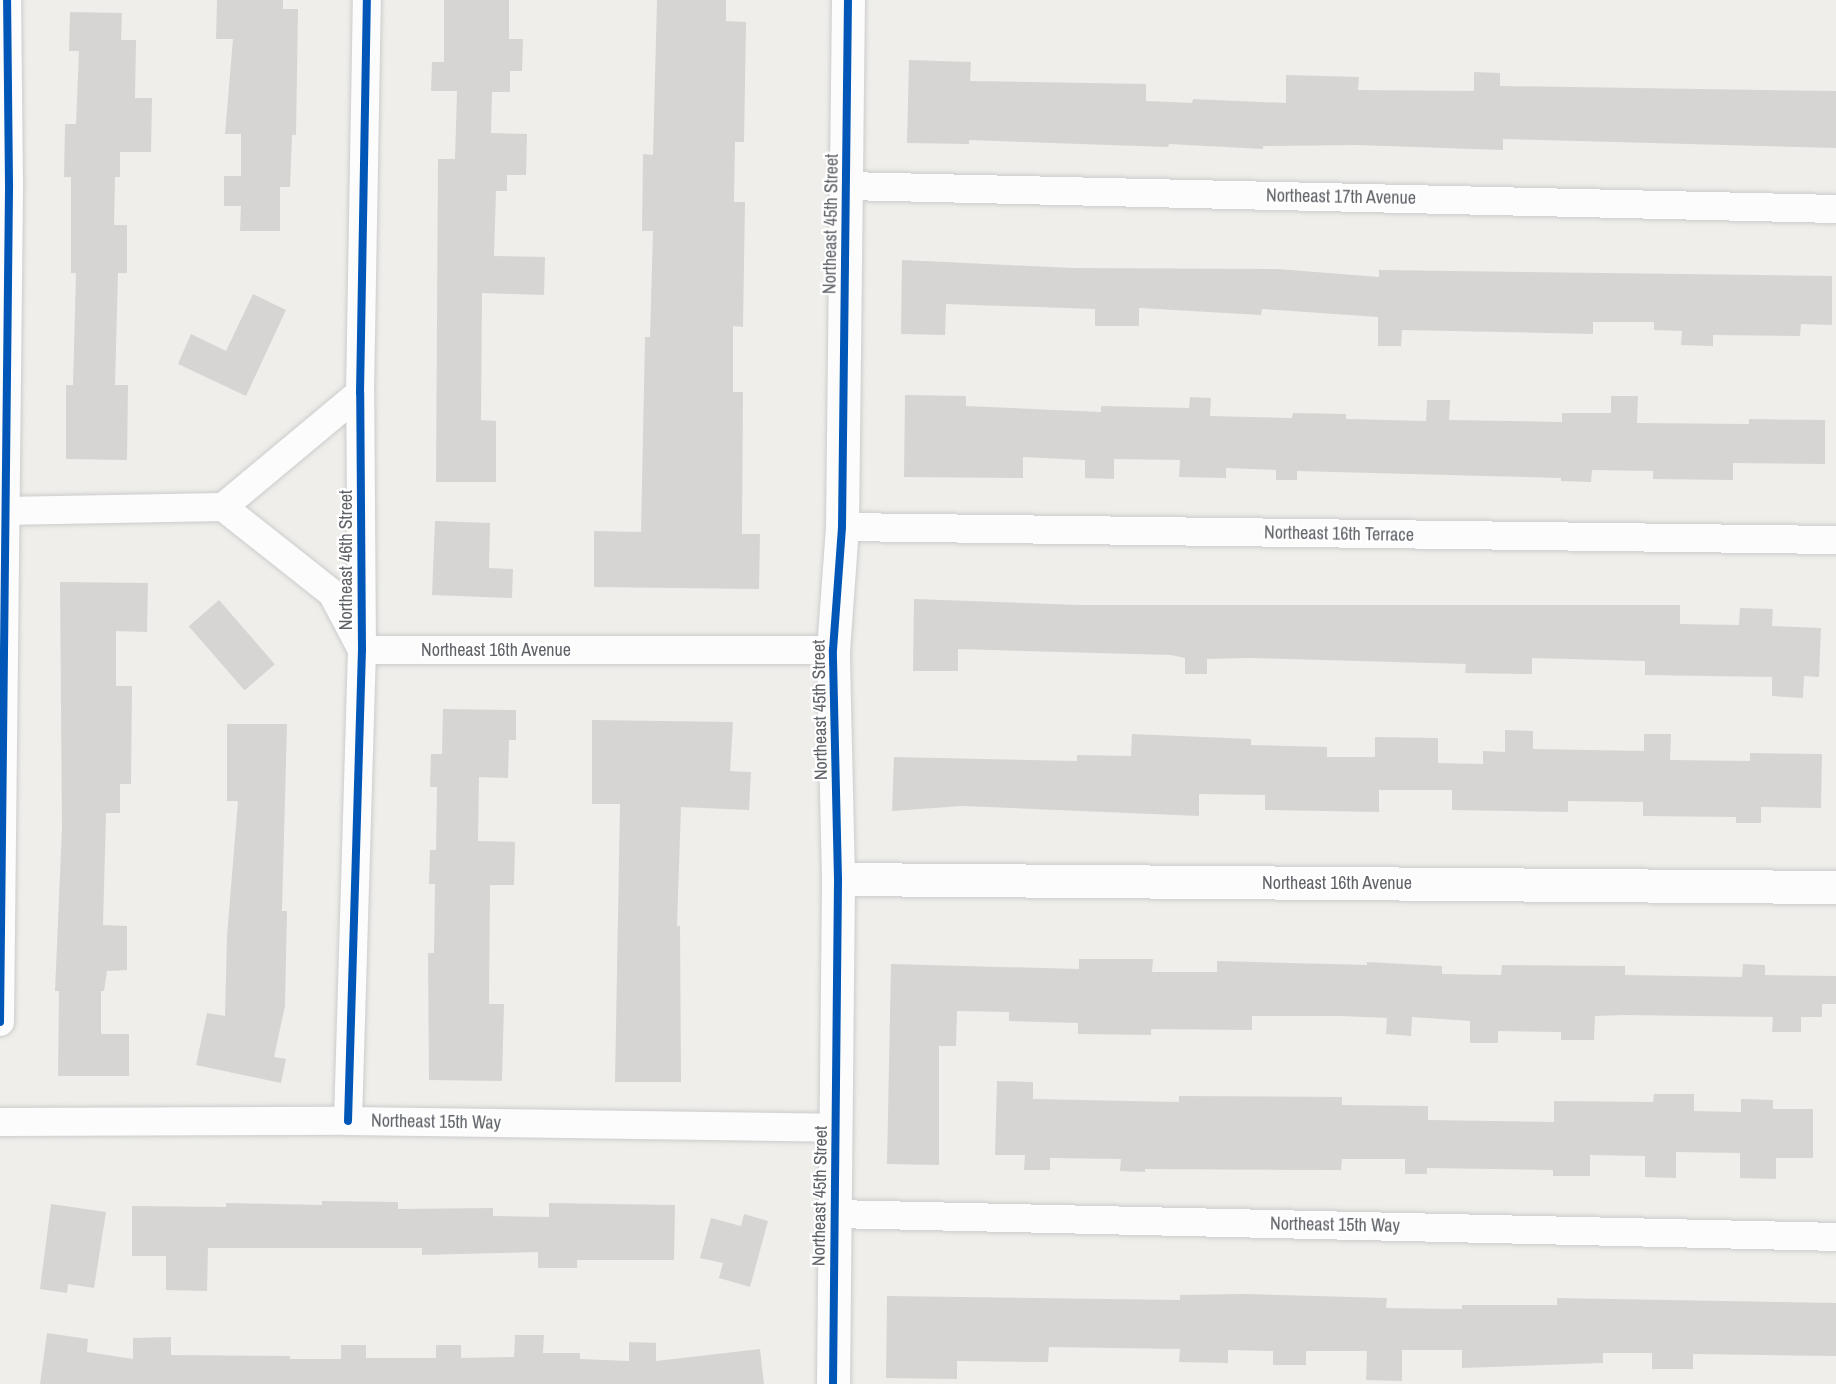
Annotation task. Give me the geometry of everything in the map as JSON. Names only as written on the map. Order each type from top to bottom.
[{"type":"street","points":[[0,1022],[7,0]]},
{"type":"street","name":"Northeast 46th Street","points":[[348,1120],[362,650],[360,393],[367,0]]},
{"type":"street","name":"Northeast 45th Street","points":[[833,1384],[838,879],[833,650],[842,527],[848,0]]},
{"type":"street","name":"Northeast 17th Avenue","points":[[846,186],[1836,209]]},
{"type":"street","points":[[3,511],[223,507],[360,393]]},
{"type":"street","points":[[223,507],[332,593],[362,650]]},
{"type":"street","name":"Northeast 16th Terrace","points":[[842,527],[1836,540]]},
{"type":"street","name":"Northeast 16th Avenue","points":[[362,650],[833,650]]},
{"type":"street","name":"Northeast 16th Avenue","points":[[838,879],[1836,887]]},
{"type":"street","name":"Northeast 15th Way","points":[[0,1122],[348,1120],[835,1128]]},
{"type":"street","name":"Northeast 15th Way","points":[[834,1214],[1836,1237]]},
{"type":"building","points":[[217,0],[283,0],[283,9],[298,9],[296,135],[292,135],[290,187],[280,187],[280,231],[240,231],[241,206],[224,206],[224,176],[241,176],[241,134],[225,134],[233,39],[216,39]]},
{"type":"building","points":[[444,0],[509,0],[509,39],[523,39],[522,71],[510,71],[510,92],[492,92],[491,133],[527,134],[526,175],[507,175],[507,191],[496,191],[494,256],[545,257],[544,295],[482,293],[481,420],[496,421],[496,482],[436,482],[438,159],[455,159],[457,91],[431,91],[432,62],[444,62]]},
{"type":"building","points":[[657,0],[726,0],[726,21],[746,22],[744,142],[735,142],[734,202],[745,202],[743,327],[733,326],[733,392],[743,392],[742,534],[760,534],[759,589],[594,587],[594,531],[641,532],[645,337],[650,337],[653,231],[642,231],[643,154],[653,155]]},
{"type":"building","points":[[70,12],[122,13],[121,40],[136,40],[135,98],[152,98],[151,152],[120,152],[120,177],[115,177],[114,225],[127,225],[127,273],[118,273],[115,385],[128,385],[127,460],[66,459],[66,385],[73,385],[76,273],[71,273],[71,177],[64,177],[65,124],[76,124],[79,51],[69,51]]},
{"type":"building","points":[[909,60],[971,62],[970,81],[1146,84],[1146,101],[1192,103],[1193,99],[1286,103],[1286,75],[1359,77],[1358,90],[1474,91],[1474,72],[1500,73],[1500,86],[1836,91],[1836,148],[1503,139],[1503,150],[1357,145],[1263,146],[1263,149],[1169,144],[1168,147],[969,140],[969,144],[907,143]]},
{"type":"building","points":[[902,260],[1072,268],[1277,269],[1379,277],[1379,270],[1832,276],[1832,325],[1801,324],[1800,336],[1713,335],[1713,346],[1681,345],[1682,331],[1654,330],[1654,322],[1593,322],[1593,334],[1402,330],[1401,346],[1378,346],[1378,317],[1262,309],[1261,315],[1139,308],[1139,326],[1095,326],[1095,309],[946,304],[945,335],[901,334]]},
{"type":"building","points":[[253,294],[286,310],[246,396],[178,364],[191,334],[226,351]]},
{"type":"building","points":[[905,395],[966,396],[966,406],[1101,412],[1101,406],[1189,408],[1190,397],[1211,398],[1210,416],[1292,418],[1293,413],[1346,414],[1346,419],[1426,421],[1427,400],[1450,400],[1449,420],[1562,422],[1562,413],[1611,413],[1611,396],[1638,396],[1637,423],[1749,424],[1749,419],[1825,420],[1825,464],[1733,463],[1733,480],[1653,479],[1653,471],[1592,470],[1591,482],[1561,481],[1561,478],[1297,471],[1297,480],[1276,480],[1276,470],[1226,468],[1226,478],[1179,477],[1180,460],[1114,459],[1114,479],[1085,478],[1085,460],[1023,457],[1023,478],[904,477]]},
{"type":"building","points":[[435,521],[490,523],[489,568],[513,569],[512,598],[432,595]]},
{"type":"building","points":[[60,582],[148,583],[147,632],[116,631],[116,686],[132,686],[131,784],[120,784],[120,813],[106,813],[103,925],[127,926],[127,970],[107,971],[104,991],[101,991],[101,1034],[129,1034],[129,1076],[58,1076],[59,991],[55,991],[62,828]]},
{"type":"building","points":[[914,599],[1080,605],[1680,605],[1680,624],[1739,625],[1740,608],[1773,609],[1772,626],[1821,628],[1819,677],[1804,676],[1803,698],[1772,696],[1772,677],[1645,675],[1645,661],[1532,658],[1532,674],[1465,673],[1466,664],[1250,658],[1207,659],[1207,674],[1185,674],[1185,658],[1171,655],[958,649],[958,671],[913,671]]},
{"type":"building","points":[[219,600],[275,664],[245,690],[189,626]]},
{"type":"building","points":[[443,709],[516,710],[516,740],[509,740],[508,778],[479,777],[478,841],[515,842],[514,885],[490,885],[489,1004],[504,1004],[502,1081],[429,1080],[428,953],[434,953],[435,884],[429,884],[430,850],[436,850],[437,787],[430,787],[431,754],[442,754]]},
{"type":"building","points":[[592,720],[733,722],[730,771],[751,772],[749,810],[681,807],[677,926],[680,926],[681,1082],[615,1082],[620,804],[592,804]]},
{"type":"building","points":[[227,724],[287,724],[282,911],[287,911],[285,1006],[274,1057],[286,1059],[281,1083],[196,1065],[207,1013],[225,1016],[227,936],[238,801],[227,801]]},
{"type":"building","points":[[1505,730],[1533,731],[1533,749],[1644,751],[1644,734],[1671,734],[1670,760],[1750,761],[1750,753],[1822,754],[1821,808],[1761,807],[1761,823],[1736,823],[1736,817],[1643,816],[1643,802],[1568,801],[1568,812],[1452,810],[1452,790],[1379,790],[1379,812],[1265,810],[1265,795],[1199,794],[1199,816],[962,806],[892,811],[894,757],[1077,761],[1077,755],[1131,756],[1132,734],[1251,739],[1251,745],[1327,747],[1327,757],[1375,757],[1375,737],[1438,738],[1438,763],[1483,764],[1483,751],[1505,752]]},
{"type":"building","points":[[1079,959],[1153,959],[1152,972],[1217,972],[1217,961],[1367,965],[1367,962],[1442,966],[1442,974],[1501,975],[1502,965],[1625,966],[1625,975],[1742,977],[1743,964],[1765,965],[1765,975],[1836,976],[1836,1004],[1822,1004],[1822,1017],[1801,1017],[1801,1032],[1772,1032],[1773,1017],[1595,1016],[1594,1040],[1561,1040],[1561,1032],[1498,1031],[1498,1043],[1470,1043],[1470,1021],[1412,1017],[1411,1036],[1386,1034],[1387,1018],[1341,1016],[1252,1016],[1252,1030],[1151,1029],[1151,1035],[1078,1034],[1078,1023],[1009,1021],[1009,1012],[957,1011],[956,1046],[939,1046],[939,1165],[887,1164],[891,964],[1079,969]]},
{"type":"building","points":[[997,1081],[1033,1082],[1033,1099],[1179,1102],[1179,1096],[1342,1097],[1342,1105],[1428,1106],[1428,1120],[1554,1122],[1554,1101],[1653,1102],[1654,1094],[1694,1094],[1694,1111],[1741,1112],[1741,1099],[1773,1100],[1773,1109],[1813,1109],[1813,1158],[1776,1158],[1776,1179],[1740,1178],[1740,1153],[1676,1152],[1676,1178],[1645,1177],[1645,1156],[1590,1155],[1590,1176],[1553,1176],[1553,1170],[1427,1168],[1427,1174],[1405,1174],[1405,1159],[1342,1159],[1341,1170],[1145,1169],[1145,1172],[1120,1171],[1121,1159],[1050,1158],[1050,1170],[1024,1170],[1025,1155],[995,1155]]},
{"type":"building","points":[[322,1201],[398,1202],[398,1209],[493,1208],[493,1216],[549,1217],[549,1203],[675,1205],[674,1260],[577,1260],[577,1268],[538,1268],[538,1252],[422,1255],[422,1248],[208,1248],[207,1291],[166,1290],[166,1256],[132,1256],[132,1206],[226,1207],[226,1203],[322,1205]]},
{"type":"building","points":[[51,1204],[106,1212],[94,1288],[68,1284],[67,1293],[40,1289]]},
{"type":"building","points":[[744,1214],[768,1221],[750,1287],[719,1278],[723,1263],[700,1258],[711,1218],[741,1226]]},
{"type":"building","points":[[1243,1294],[1387,1298],[1386,1308],[1462,1309],[1462,1305],[1557,1305],[1557,1298],[1836,1303],[1836,1356],[1693,1354],[1693,1369],[1652,1369],[1652,1353],[1603,1353],[1603,1363],[1462,1368],[1462,1350],[1402,1350],[1402,1381],[1366,1380],[1367,1351],[1306,1351],[1306,1365],[1273,1365],[1273,1351],[1228,1350],[1228,1363],[1179,1362],[1180,1349],[1049,1347],[1048,1362],[957,1361],[957,1379],[886,1378],[887,1296],[1180,1300],[1180,1295]]},
{"type":"building","points":[[47,1333],[88,1339],[87,1352],[133,1359],[133,1338],[171,1337],[171,1355],[290,1356],[290,1359],[341,1359],[341,1345],[366,1345],[366,1358],[436,1358],[436,1345],[461,1345],[461,1358],[514,1357],[515,1335],[544,1335],[543,1353],[580,1353],[580,1359],[629,1361],[629,1342],[656,1343],[656,1361],[760,1349],[764,1384],[40,1384]]},
{"type":"cycle path","points":[[0,1022],[9,184],[7,0]]},
{"type":"cycle path","points":[[348,1121],[362,650],[360,393],[367,0]]},
{"type":"cycle path","points":[[833,1384],[838,879],[833,650],[842,527],[848,0]]}]
